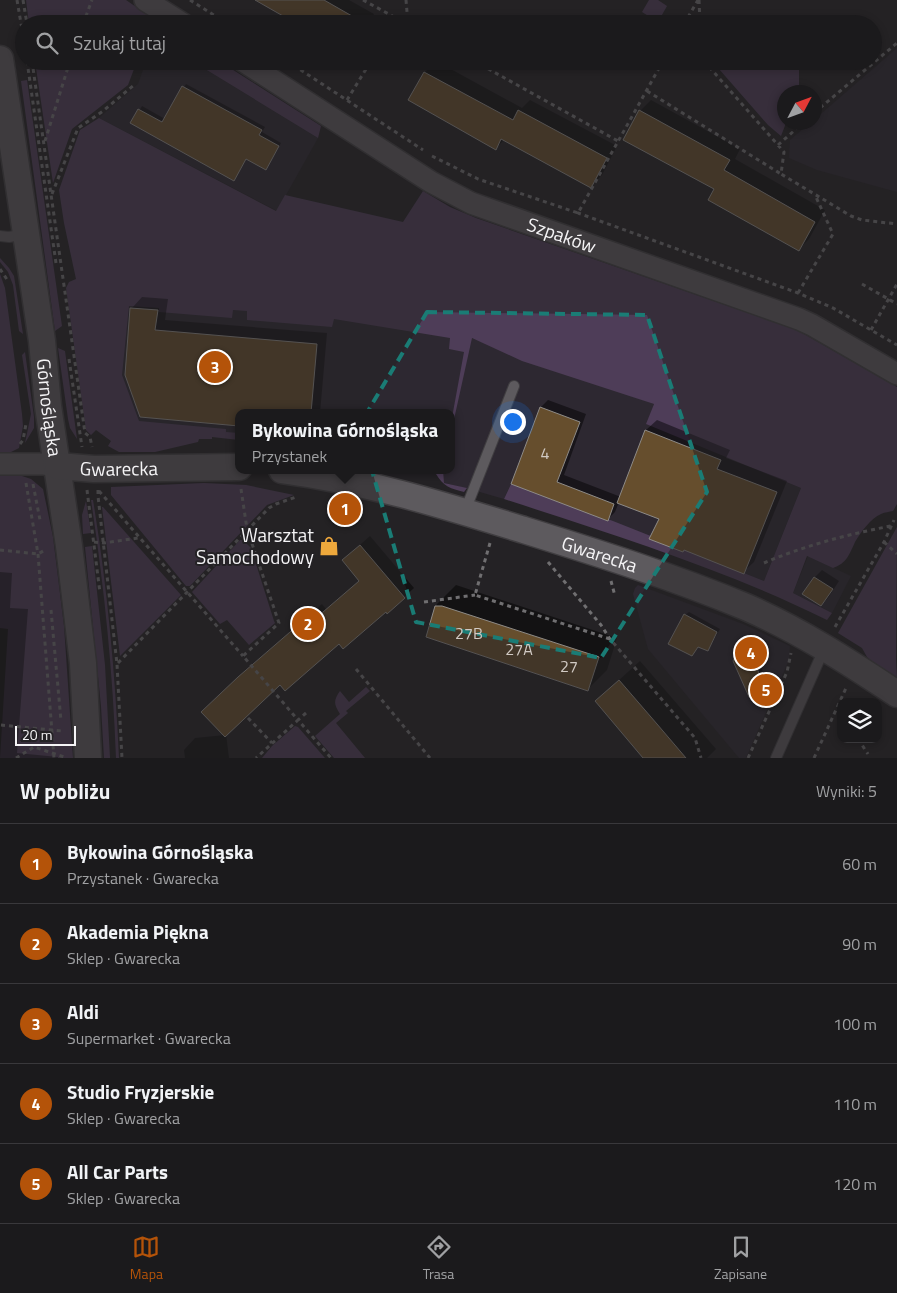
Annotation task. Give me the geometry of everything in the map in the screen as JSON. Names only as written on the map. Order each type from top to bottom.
[{"type":"street","points":[[145,0],[169,15]]},
{"type":"street","name":"Górnośląska","points":[[0,60],[58,466],[83,663],[72,758]]},
{"type":"street","name":"Szpaków","points":[[257,70],[431,182],[471,203],[800,319],[897,374]]},
{"type":"street","name":"Gwarecka","points":[[0,464],[28,474],[58,466],[96,480],[183,462],[240,478]]},
{"type":"street","name":"Gwarecka","points":[[292,474],[307,480],[362,483],[406,494],[571,545],[704,592],[747,608],[799,634],[829,638],[897,694]]},
{"type":"lane","points":[[0,236],[26,234]]},
{"type":"lane","points":[[465,512],[514,386]]},
{"type":"lane","points":[[280,474],[305,483],[374,497],[393,498],[406,494]]},
{"type":"lane","points":[[776,758],[829,638]]},
{"type":"path","points":[[17,0],[20,15]]},
{"type":"path","points":[[23,0],[26,15]]},
{"type":"path","points":[[86,15],[92,0]]},
{"type":"path","points":[[363,0],[391,15]]},
{"type":"path","points":[[406,0],[407,15]]},
{"type":"path","points":[[689,15],[698,0]]},
{"type":"path","points":[[698,0],[699,15]]},
{"type":"path","points":[[193,1],[214,15]]},
{"type":"path","points":[[882,56],[897,43]]},
{"type":"path","points":[[33,70],[85,433],[90,437],[96,480],[118,664],[122,758]]},
{"type":"path","points":[[45,144],[67,70]]},
{"type":"path","points":[[301,70],[424,150]]},
{"type":"path","points":[[347,100],[365,70]]},
{"type":"path","points":[[490,70],[618,141]]},
{"type":"path","points":[[432,156],[478,179],[578,213],[658,70]]},
{"type":"path","points":[[712,70],[784,152],[781,174]]},
{"type":"path","points":[[822,107],[865,70]]},
{"type":"path","points":[[52,196],[78,128],[103,111],[134,85]]},
{"type":"path","points":[[647,91],[851,216],[862,220],[897,224]]},
{"type":"path","points":[[778,145],[795,130]]},
{"type":"path","points":[[798,293],[833,234],[815,194]]},
{"type":"path","points":[[0,269],[7,280],[9,289]]},
{"type":"path","points":[[862,284],[897,304]]},
{"type":"path","points":[[871,330],[897,284]]},
{"type":"path","points":[[26,423],[24,434],[38,554],[54,756]]},
{"type":"path","points":[[28,474],[40,522]]},
{"type":"path","points":[[240,478],[247,529],[279,623],[243,656]]},
{"type":"path","points":[[96,480],[139,538],[331,758]]},
{"type":"path","points":[[118,664],[247,529],[269,508],[307,480]]},
{"type":"path","points":[[829,638],[884,542],[894,520]]},
{"type":"path","points":[[764,564],[780,556],[864,531],[891,526]]},
{"type":"path","points":[[94,542],[104,543],[139,538]]},
{"type":"path","points":[[43,541],[46,556]]},
{"type":"path","points":[[475,595],[491,542]]},
{"type":"path","points":[[884,542],[897,554]]},
{"type":"path","points":[[0,550],[38,554],[45,550]]},
{"type":"path","points":[[546,561],[695,738],[701,758]]},
{"type":"path","points":[[424,602],[475,595],[610,639]]},
{"type":"path","points":[[51,608],[63,740]]},
{"type":"path","points":[[748,758],[787,672],[792,648]]},
{"type":"path","points":[[356,669],[430,758]]},
{"type":"path","points":[[843,698],[847,687]]},
{"type":"path","points":[[814,758],[837,712]]},
{"type":"path","points":[[256,758],[306,713]]},
{"type":"path","points":[[248,718],[272,743]]},
{"type":"path","points":[[1,725],[62,731]]},
{"type":"path","points":[[861,743],[868,754]]},
{"type":"path","points":[[16,758],[34,747],[54,756],[72,758]]},
{"type":"path","points":[[64,748],[72,758]]},
{"type":"highlighted area","points":[[427,312],[647,315],[707,492],[601,658],[416,622],[359,426]]},
{"type":"shaded area","points":[[26,0],[126,0],[148,15],[28,15]]},
{"type":"shaded area","points":[[649,0],[658,0],[667,6],[662,15],[647,15],[642,12]]},
{"type":"shaded area","points":[[897,48],[897,192],[817,170],[789,158],[790,140],[802,130],[822,130],[822,113],[872,70],[882,70],[882,61]]},
{"type":"shaded area","points":[[36,70],[134,70],[128,85],[72,129],[53,183]]},
{"type":"shaded area","points":[[143,70],[207,70],[318,138],[277,211],[99,118],[138,84]]},
{"type":"shaded area","points":[[207,70],[233,70],[321,126],[318,138]]},
{"type":"shaded area","points":[[720,70],[799,70],[799,85],[777,85],[777,130],[783,130],[781,136],[768,125]]},
{"type":"shaded area","points":[[27,80],[62,326],[55,331],[21,81]]},
{"type":"shaded area","points":[[99,118],[276,211],[285,195],[403,222],[423,191],[450,207],[476,218],[797,330],[897,387],[897,504],[893,511],[881,514],[870,522],[857,538],[842,564],[833,568],[807,556],[793,593],[832,613],[827,620],[709,569],[504,499],[511,484],[613,521],[764,581],[801,488],[646,424],[654,404],[522,361],[472,338],[455,415],[454,409],[464,352],[449,349],[450,338],[334,319],[332,327],[247,320],[247,311],[233,310],[232,318],[159,312],[159,308],[129,306],[122,375],[139,421],[226,429],[226,432],[235,433],[235,440],[212,437],[212,439],[199,439],[198,442],[155,452],[119,452],[108,446],[111,441],[96,430],[91,435],[86,430],[66,288],[69,282],[76,279],[59,190],[80,130]]},
{"type":"shaded area","points":[[0,258],[14,276],[23,334],[19,331],[13,285],[8,272],[0,262]]},
{"type":"shaded area","points":[[0,274],[5,288],[23,426],[19,448],[9,453],[0,453]]},
{"type":"shaded area","points":[[80,300],[306,309],[472,338],[654,404],[647,424],[801,488],[764,581],[511,484],[504,499],[444,483],[442,474],[455,474],[455,409],[235,409],[235,434],[116,426]]},
{"type":"shaded area","points":[[58,348],[65,351],[77,439],[70,428],[68,419]]},
{"type":"shaded area","points":[[25,352],[34,428],[25,443],[31,414],[22,355]]},
{"type":"shaded area","points":[[0,472],[16,474],[31,479],[43,489],[53,537],[64,626],[73,758],[0,758],[8,629],[0,628]]},
{"type":"shaded area","points":[[436,474],[443,474],[444,483]]},
{"type":"shaded area","points":[[204,483],[246,485],[294,495],[267,505],[190,586],[186,586],[111,495],[111,487]]},
{"type":"shaded area","points":[[444,483],[467,488],[464,492],[451,488]]},
{"type":"shaded area","points":[[91,500],[93,500],[98,532],[106,596],[113,661],[119,758],[116,758],[113,693],[107,629]]},
{"type":"shaded area","points":[[86,501],[91,533],[83,534],[82,515]]},
{"type":"shaded area","points":[[102,507],[181,595],[120,656]]},
{"type":"shaded area","points":[[897,527],[897,679],[867,657],[862,648],[838,633]]},
{"type":"shaded area","points":[[240,540],[243,540],[251,548],[275,623],[249,645],[227,620],[220,624],[192,592]]},
{"type":"shaded area","points":[[92,546],[105,665],[110,758],[104,758],[101,706],[85,547]]},
{"type":"shaded area","points":[[808,556],[851,576],[832,613],[793,593]]},
{"type":"shaded area","points":[[638,585],[743,624],[790,646],[789,660],[746,758],[739,758],[648,649],[633,594]]},
{"type":"shaded area","points":[[366,687],[370,691],[346,711],[348,713],[336,723],[365,758],[334,758],[315,736],[340,714],[335,702],[340,691],[349,702]]},
{"type":"shaded area","points":[[295,726],[298,727],[325,758],[262,758],[272,746]]},
{"type":"building","points":[[255,0],[324,0],[350,15],[281,15]]},
{"type":"building","points":[[424,72],[513,120],[518,110],[607,158],[591,188],[501,139],[496,150],[408,100]]},
{"type":"building","points":[[182,86],[262,130],[259,135],[279,146],[266,170],[246,159],[234,181],[130,123],[138,109],[162,122]]},
{"type":"building","points":[[639,110],[730,160],[724,170],[815,222],[799,251],[708,200],[714,189],[623,140]]},
{"type":"building","points":[[130,308],[158,310],[155,330],[317,344],[311,409],[235,409],[235,426],[140,417],[125,375]]},
{"type":"building","points":[[540,407],[580,422],[557,482],[614,504],[608,521],[511,484]]},
{"type":"building","points":[[645,430],[721,460],[717,469],[777,492],[744,574],[684,550],[683,552],[649,539],[659,519],[617,503]]},
{"type":"building","points":[[360,545],[405,598],[343,649],[339,644],[285,691],[280,685],[225,737],[201,712],[312,613],[316,618],[359,581],[342,560]]},
{"type":"building","points":[[814,577],[833,589],[821,606],[802,594]]},
{"type":"building","points":[[435,606],[442,606],[599,657],[588,691],[426,637]]},
{"type":"building","points":[[684,614],[717,632],[708,651],[698,647],[692,656],[668,644]]},
{"type":"building","points":[[741,641],[760,649],[754,662],[763,682],[773,687],[766,705],[749,697],[733,661]]},
{"type":"building","points":[[619,680],[686,758],[643,758],[595,701]]},
{"type":"place","name":"Aldi","points":[[215,367]]},
{"type":"place","name":"Bykowina Górnośląska","points":[[345,509]]},
{"type":"place","name":"Warsztat Samochodowy","points":[[329,546]]},
{"type":"place","name":"Akademia Piękna","points":[[308,624]]},
{"type":"place","name":"Studio Fryzjerskie","points":[[751,653]]},
{"type":"place","name":"All Car Parts","points":[[766,690]]}]
